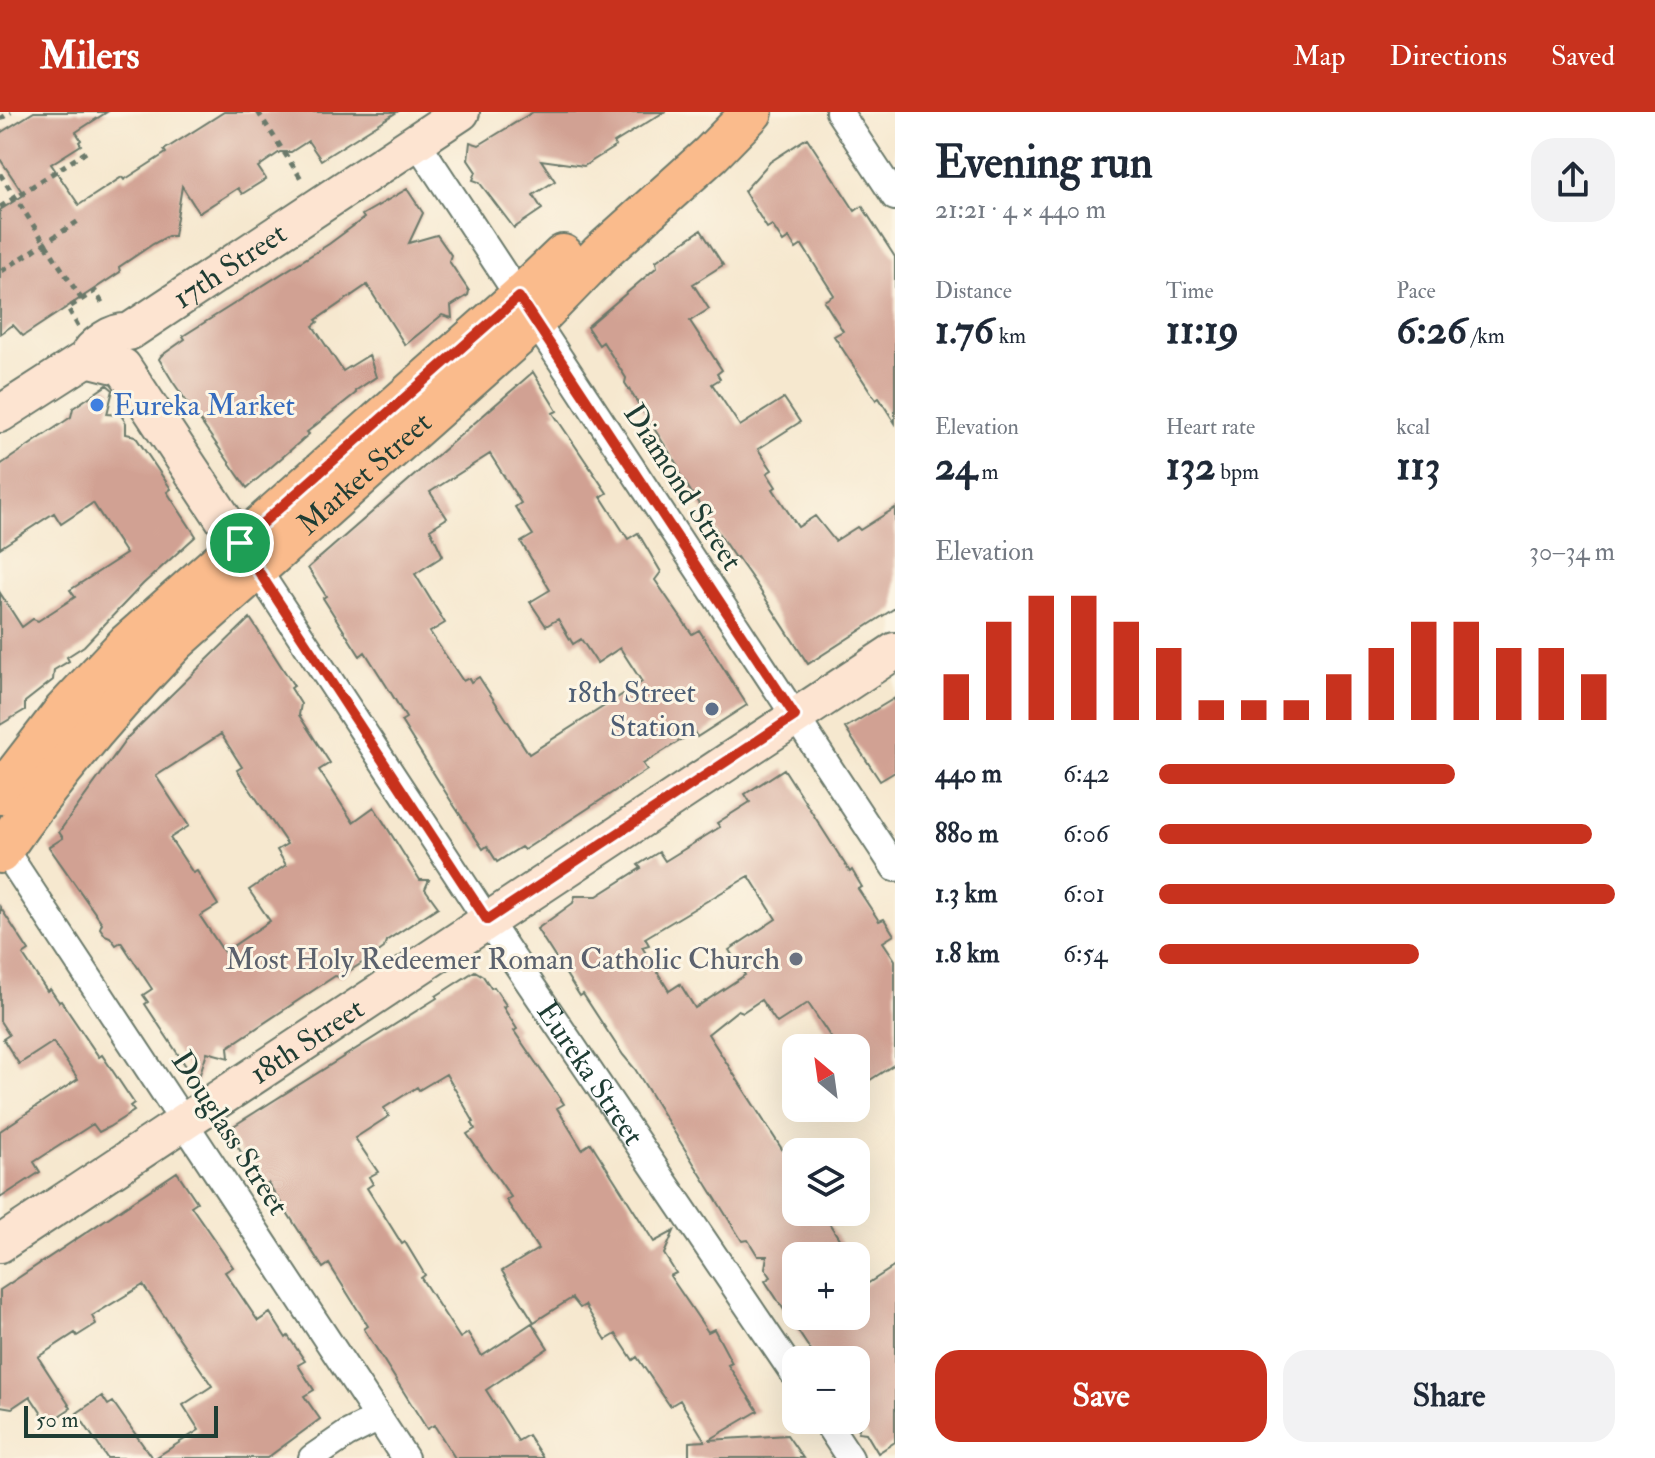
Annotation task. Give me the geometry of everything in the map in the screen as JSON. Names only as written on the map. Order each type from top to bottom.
[{"type":"main road","name":"Market Street","points":[[0,794],[64,711],[104,667],[248,556],[527,309],[719,112]]},
{"type":"main road","name":"Market Street","points":[[527,309],[601,253],[711,154],[752,112]]},
{"type":"main road","name":"Market Street","points":[[1,848],[127,692],[176,641],[248,556]]},
{"type":"street","name":"17th Street","points":[[0,414],[83,342],[89,351],[121,331],[117,320],[417,142],[461,112]]},
{"type":"street","points":[[839,112],[895,197]]},
{"type":"street","name":"Diamond Street","points":[[417,142],[895,868]]},
{"type":"street","points":[[117,320],[123,367]]},
{"type":"street","points":[[83,342],[123,367]]},
{"type":"street","name":"Eureka Street","points":[[123,367],[487,920],[782,1356]]},
{"type":"street","name":"18th Street","points":[[0,1244],[895,651]]},
{"type":"street","name":"Douglass Street","points":[[1,848],[405,1458]]},
{"type":"street","points":[[312,1458],[347,1434],[379,1418]]},
{"type":"street","points":[[834,1434],[850,1458]]},
{"type":"path","points":[[0,119],[11,112]]},
{"type":"path","points":[[258,112],[302,180]]},
{"type":"path","points":[[0,207],[86,152]]},
{"type":"path","points":[[0,174],[82,300]]},
{"type":"path","points":[[2,271],[80,220]]},
{"type":"path","points":[[83,342],[68,308],[95,291],[117,320]]},
{"type":"building","points":[[34,112],[107,112],[76,132],[81,145],[51,164],[79,205],[122,177],[124,180],[224,112],[397,112],[321,160],[308,141],[291,152],[280,152],[258,167],[266,179],[242,194],[238,188],[199,213],[182,186],[174,236],[153,244],[119,267],[120,272],[23,336],[13,325],[0,334],[0,210],[24,195],[0,159],[0,133]]},
{"type":"building","points":[[533,112],[664,112],[584,166],[541,160],[555,181],[533,195],[542,209],[514,228],[479,182],[473,180],[476,172],[468,160],[470,142],[479,145]]},
{"type":"building","points":[[807,138],[855,211],[862,206],[895,257],[895,423],[834,336],[843,331],[824,301],[834,295],[802,245],[796,249],[789,238],[783,242],[772,225],[767,228],[744,191],[770,162]]},
{"type":"building","points":[[407,189],[423,213],[409,243],[437,235],[451,255],[449,261],[469,291],[468,295],[451,306],[452,318],[442,315],[405,345],[367,285],[316,320],[318,322],[313,326],[343,371],[369,355],[376,377],[307,432],[309,434],[247,488],[159,359],[185,339],[183,336],[329,244],[364,218],[362,215]]},
{"type":"building","points":[[701,230],[723,265],[693,284],[709,309],[690,321],[722,370],[717,374],[720,379],[712,384],[740,426],[784,398],[800,422],[758,449],[772,470],[767,473],[776,487],[773,489],[798,527],[815,516],[835,541],[857,527],[860,530],[895,508],[895,608],[808,664],[691,492],[603,342],[599,345],[587,327],[657,267],[656,261]]},
{"type":"building","points":[[533,372],[557,411],[553,413],[607,493],[601,497],[628,539],[638,533],[661,572],[655,580],[692,634],[699,630],[747,705],[697,737],[694,732],[643,764],[647,770],[524,850],[521,847],[497,862],[487,846],[483,849],[451,801],[401,721],[406,718],[391,693],[365,652],[360,656],[308,568]],"holes":[[[490,454],[521,503],[515,507],[533,535],[521,542],[550,590],[530,602],[546,626],[558,619],[573,644],[581,639],[597,663],[620,648],[642,682],[529,754],[479,677],[471,682],[469,678],[463,681],[430,632],[445,623],[415,574],[443,556],[430,529],[447,518],[430,492]]]},
{"type":"building","points":[[107,385],[113,390],[107,414],[121,415],[126,423],[126,434],[135,436],[171,489],[167,492],[196,536],[143,584],[84,646],[67,657],[69,661],[54,670],[53,680],[25,702],[25,710],[0,725],[0,593],[22,627],[33,619],[38,621],[75,597],[70,590],[126,554],[93,503],[61,524],[54,513],[0,548],[0,465],[71,417],[73,408]]},
{"type":"building","points":[[250,618],[294,686],[291,688],[301,704],[299,715],[330,763],[319,770],[353,822],[374,807],[420,880],[429,880],[425,889],[438,907],[386,941],[384,948],[373,956],[340,977],[335,976],[228,1047],[229,1058],[207,1052],[197,1083],[145,1004],[148,1002],[143,995],[152,989],[121,942],[116,945],[105,935],[100,928],[102,923],[49,847],[63,838],[59,832],[128,737]],"holes":[[[221,734],[242,767],[237,770],[287,844],[277,850],[286,865],[249,890],[270,921],[224,952],[200,916],[218,905],[197,871],[193,873],[170,838],[189,826],[156,776]]]},
{"type":"building","points":[[895,698],[895,772],[880,781],[845,728]]},
{"type":"building","points":[[784,769],[850,872],[852,870],[862,887],[858,889],[879,921],[884,919],[894,935],[883,942],[895,960],[895,1064],[870,1080],[870,1034],[829,1034],[808,1003],[777,1023],[761,1000],[743,1012],[738,1010],[708,1034],[782,1149],[782,1226],[831,1226],[841,1242],[782,1242],[782,1307],[765,1281],[771,1277],[765,1268],[767,1256],[758,1256],[748,1240],[742,1241],[635,1069],[583,994],[580,996],[537,929],[573,903],[575,896],[597,896],[641,868],[638,865],[659,852],[665,861],[720,827],[717,823],[750,802],[745,794]],"holes":[[[749,876],[776,919],[729,950],[745,975],[695,1008],[680,984],[669,991],[642,947],[649,945],[645,938]]]},
{"type":"building","points":[[0,907],[29,951],[23,955],[47,991],[50,989],[61,1001],[99,1057],[102,1055],[134,1103],[130,1106],[134,1111],[99,1132],[93,1124],[34,1162],[40,1172],[0,1198],[0,1131],[78,1079],[53,1042],[19,1064],[3,1039],[9,1035],[0,1021]]},
{"type":"building","points":[[475,971],[491,988],[494,987],[506,1005],[503,1007],[517,1029],[514,1031],[564,1104],[557,1108],[582,1149],[591,1143],[654,1242],[674,1231],[664,1254],[676,1273],[670,1276],[708,1332],[714,1329],[732,1363],[728,1365],[758,1411],[709,1440],[787,1435],[803,1458],[689,1458],[689,1442],[705,1441],[680,1400],[670,1406],[637,1357],[633,1360],[616,1334],[606,1340],[585,1305],[580,1308],[572,1298],[534,1322],[502,1271],[538,1249],[506,1200],[511,1197],[467,1134],[475,1129],[474,1122],[446,1074],[419,1090],[417,1087],[384,1108],[389,1116],[355,1138],[378,1172],[369,1177],[373,1184],[367,1188],[402,1244],[405,1242],[425,1275],[421,1278],[460,1338],[468,1333],[482,1356],[532,1323],[548,1348],[486,1390],[518,1441],[528,1435],[543,1458],[455,1458],[434,1425],[427,1429],[364,1329],[368,1326],[329,1264],[323,1268],[268,1183],[264,1186],[249,1169],[227,1130]]},
{"type":"building","points":[[177,1172],[197,1202],[191,1206],[233,1267],[225,1272],[258,1321],[270,1313],[305,1361],[298,1365],[314,1390],[304,1396],[320,1419],[267,1458],[155,1458],[199,1430],[183,1405],[212,1386],[143,1285],[92,1316],[96,1324],[77,1336],[75,1333],[38,1357],[71,1408],[48,1423],[30,1396],[12,1408],[0,1406],[0,1290]]},
{"type":"building","points":[[895,1266],[895,1442],[878,1453],[867,1434],[870,1434],[870,1346],[808,1346],[797,1330],[870,1330],[870,1282]]},
{"type":"building","points":[[102,1396],[108,1405],[113,1402],[152,1458],[107,1458],[77,1413]]},
{"type":"place","name":"Eureka Market","points":[[97,405]]},
{"type":"place","name":"18th Street Station","points":[[712,709]]},
{"type":"place","name":"Most Holy Redeemer Roman Catholic Church","points":[[796,959]]},
{"type":"route","points":[[519,297],[795,716],[487,920],[240,543],[519,297]]}]
